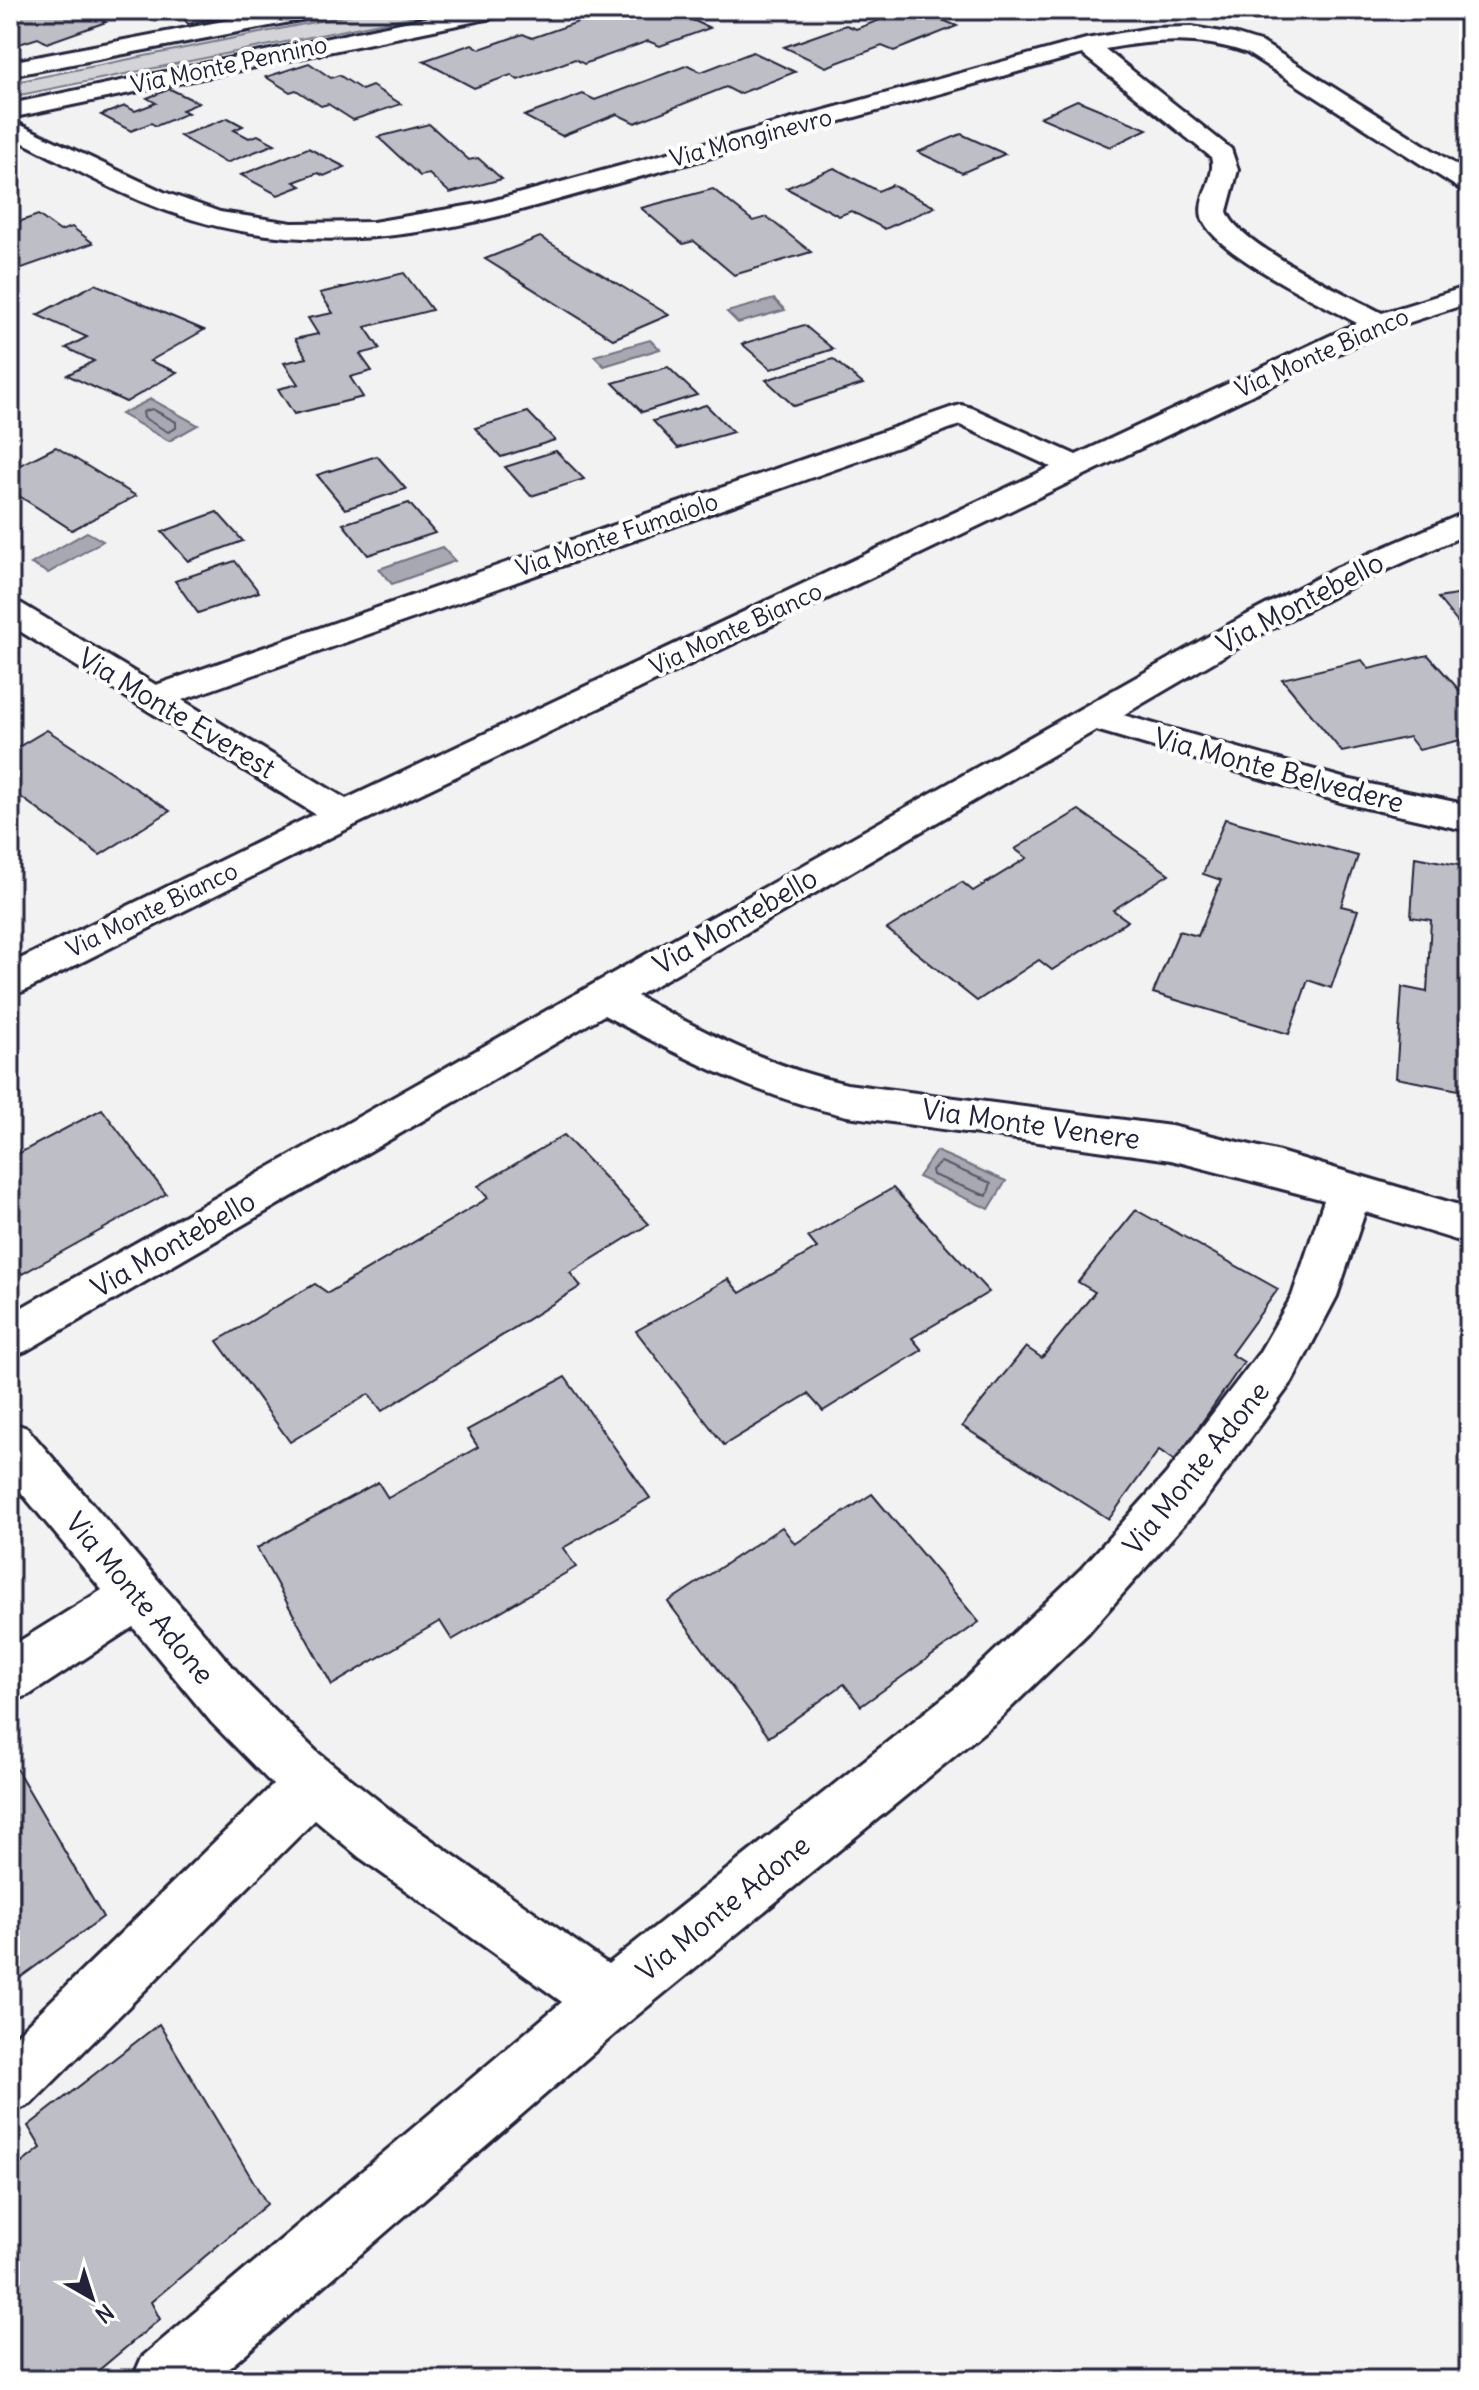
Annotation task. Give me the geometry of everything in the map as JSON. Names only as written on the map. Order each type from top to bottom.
[{"type":"street","name":"Via Monte Pennino","points":[[10,69],[316,10]]},
{"type":"street","name":"Via Monte Pennino","points":[[10,111],[496,10]]},
{"type":"street","name":"Via Monginevro","points":[[10,127],[177,206],[224,220],[300,231],[386,230],[490,210],[1086,46],[1134,36],[1180,32],[1239,41],[1281,62],[1469,184]]},
{"type":"street","points":[[1086,46],[1222,154],[1226,167],[1213,208],[1218,225],[1225,232],[1247,248],[1379,323]]},
{"type":"street","name":"Via Monte Bianco","points":[[10,981],[344,815],[1379,323],[1469,294]]},
{"type":"street","name":"Via Monte Fumaiolo","points":[[154,698],[961,414],[1077,467]]},
{"type":"street","name":"Via Montebello","points":[[10,1337],[1251,626],[1335,582],[1469,521]]},
{"type":"street","name":"Via Monte Everest","points":[[10,611],[344,815]]},
{"type":"street","name":"Via Monte Belvedere","points":[[1091,717],[1358,794],[1469,818]]},
{"type":"street","name":"Via Monte Venere","points":[[604,997],[719,1057],[803,1091],[847,1100],[1171,1143],[1239,1158],[1469,1226]]},
{"type":"street","name":"Via Monte Adone","points":[[10,1443],[231,1705],[313,1784],[379,1837],[609,2000],[977,1704],[1022,1665],[1109,1576],[1225,1437],[1291,1342],[1321,1280],[1349,1190]]},
{"type":"street","points":[[10,1677],[138,1595]]},
{"type":"street","points":[[10,2083],[313,1784]]},
{"type":"street","points":[[165,2380],[609,2000]]},
{"type":"shaded area","points":[[374,10],[445,10],[10,97],[10,83]]},
{"type":"water","points":[[774,299],[785,310],[738,323],[727,312]]},
{"type":"water","points":[[650,340],[660,349],[604,366],[594,356]]},
{"type":"water","points":[[151,399],[198,425],[169,441],[121,414]]},
{"type":"water","points":[[87,532],[103,541],[48,573],[31,564]]},
{"type":"water","points":[[442,547],[455,561],[392,584],[379,569]]},
{"type":"water","points":[[936,1151],[1006,1181],[989,1209],[918,1177]]},
{"type":"building","points":[[30,10],[82,10],[106,22],[47,43],[38,38],[10,47],[10,17]]},
{"type":"building","points":[[167,10],[241,10],[243,13],[188,24],[178,11],[169,13]]},
{"type":"building","points":[[637,10],[671,10],[710,28],[660,46],[648,41],[584,64],[575,59],[518,80],[511,75],[474,88],[423,61],[472,44],[480,49],[523,34],[532,38],[601,14],[612,19]]},
{"type":"building","points":[[906,10],[937,10],[928,14],[957,26],[894,51],[882,46],[826,67],[784,47],[846,25],[856,29]]},
{"type":"building","points":[[753,52],[795,72],[739,94],[726,87],[635,123],[617,114],[562,136],[524,116],[583,94],[595,100],[688,65],[701,72]]},
{"type":"building","points":[[309,63],[331,78],[339,75],[362,90],[372,86],[401,104],[353,120],[328,104],[321,106],[296,90],[290,92],[266,77]]},
{"type":"building","points":[[170,89],[199,103],[182,110],[188,113],[156,126],[151,123],[131,131],[101,115],[125,106],[135,111],[156,103],[147,98]]},
{"type":"building","points":[[1077,100],[1147,129],[1110,147],[1040,117]]},
{"type":"building","points":[[228,118],[243,126],[234,130],[249,138],[258,135],[275,144],[226,163],[180,136]]},
{"type":"building","points":[[429,124],[469,160],[478,158],[502,179],[450,193],[429,174],[420,176],[378,137]]},
{"type":"building","points":[[961,134],[1005,154],[962,173],[918,152]]},
{"type":"building","points":[[308,148],[345,167],[324,176],[318,173],[294,182],[301,186],[278,195],[241,175]]},
{"type":"building","points":[[834,168],[878,191],[892,185],[935,207],[885,229],[851,211],[839,216],[786,188]]},
{"type":"building","points":[[713,189],[753,221],[767,217],[811,252],[734,275],[694,241],[683,244],[641,208]]},
{"type":"building","points":[[38,215],[60,231],[72,227],[93,243],[22,268],[10,259],[10,225]]},
{"type":"building","points":[[540,237],[669,315],[613,339],[485,259]]},
{"type":"building","points":[[404,273],[432,310],[365,327],[380,349],[360,354],[372,371],[350,377],[363,397],[294,414],[278,389],[298,384],[284,363],[307,358],[295,339],[318,334],[308,318],[333,313],[320,293]]},
{"type":"building","points":[[95,284],[204,330],[150,361],[177,372],[126,402],[67,375],[94,361],[66,348],[87,337],[37,315]]},
{"type":"building","points":[[804,325],[833,349],[771,369],[742,344]]},
{"type":"building","points":[[833,359],[863,384],[794,406],[766,380]]},
{"type":"building","points":[[668,367],[697,395],[642,412],[613,383]]},
{"type":"building","points":[[706,405],[733,432],[678,448],[653,421]]},
{"type":"building","points":[[528,412],[555,440],[501,457],[475,428]]},
{"type":"building","points":[[56,447],[136,496],[72,530],[10,490],[10,470]]},
{"type":"building","points":[[556,451],[584,479],[531,496],[505,467]]},
{"type":"building","points":[[377,456],[406,489],[345,509],[317,475]]},
{"type":"building","points":[[409,503],[435,533],[368,555],[343,524]]},
{"type":"building","points":[[217,512],[243,541],[188,561],[162,532]]},
{"type":"building","points":[[235,561],[259,592],[198,613],[175,581]]},
{"type":"building","points":[[1469,593],[1469,637],[1438,598]]},
{"type":"building","points":[[1428,655],[1469,701],[1469,738],[1419,750],[1409,737],[1342,752],[1282,679],[1362,660],[1369,669]]},
{"type":"building","points":[[47,730],[170,811],[100,855],[10,789],[10,752]]},
{"type":"building","points":[[1079,810],[1169,874],[1113,910],[1128,921],[1052,970],[1039,960],[977,1001],[887,929],[962,882],[973,891],[1027,858],[1015,849]]},
{"type":"building","points":[[1225,819],[1358,856],[1341,906],[1358,910],[1331,988],[1308,980],[1289,1034],[1153,993],[1179,931],[1198,936],[1221,880],[1203,874]]},
{"type":"building","points":[[1415,857],[1469,867],[1469,1092],[1396,1078],[1402,987],[1427,992],[1431,920],[1411,917]]},
{"type":"building","points":[[102,1109],[166,1194],[22,1274],[10,1256],[10,1158]]},
{"type":"building","points":[[564,1135],[649,1224],[570,1273],[581,1286],[382,1411],[369,1394],[290,1442],[217,1341],[315,1284],[328,1293],[488,1198],[478,1186]]},
{"type":"building","points":[[893,1188],[989,1292],[912,1338],[922,1350],[823,1411],[808,1394],[724,1445],[636,1331],[728,1279],[740,1293],[817,1248],[808,1237]]},
{"type":"building","points":[[1136,1210],[1278,1289],[1231,1354],[1244,1362],[1175,1461],[1159,1450],[1109,1519],[962,1426],[1026,1347],[1042,1358],[1095,1292],[1078,1282]]},
{"type":"building","points":[[565,1377],[650,1498],[563,1548],[576,1567],[452,1640],[440,1621],[332,1685],[257,1548],[378,1482],[388,1498],[478,1447],[467,1430]]},
{"type":"building","points":[[872,1494],[979,1622],[861,1706],[844,1684],[769,1737],[668,1602],[782,1527],[795,1544]]},
{"type":"building","points":[[10,1758],[103,1917],[10,1985]]},
{"type":"building","points":[[159,2024],[267,2204],[151,2302],[160,2319],[87,2380],[10,2380],[10,2172],[41,2148],[28,2126]]}]
